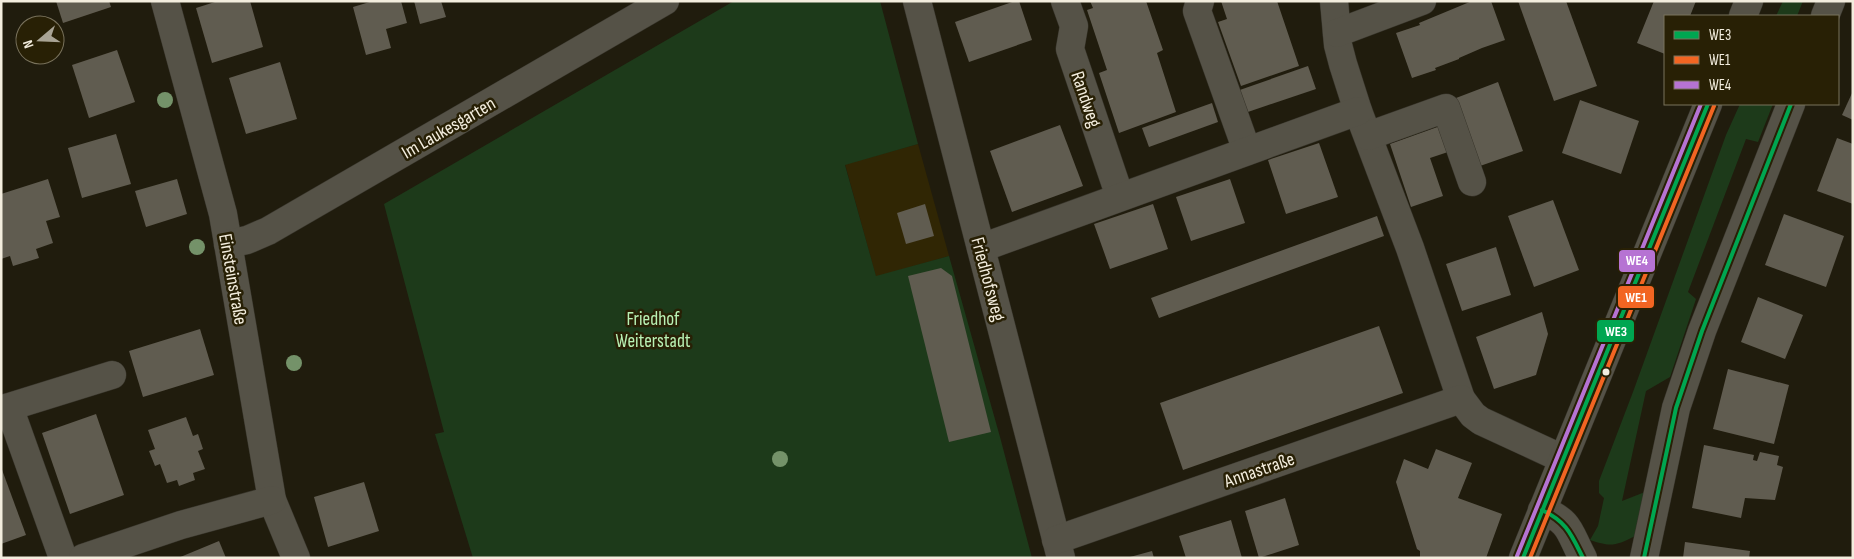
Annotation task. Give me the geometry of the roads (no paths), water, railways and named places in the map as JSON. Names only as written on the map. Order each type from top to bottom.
[{"type":"street","name":"Einsteinstraße","points":[[165,1],[214,178],[228,244],[272,500],[296,558]]},
{"type":"street","name":"Im Laukesgarten","points":[[228,244],[247,240],[268,231],[665,1]]},
{"type":"street","name":"Friedhofsweg","points":[[917,1],[1058,549]]},
{"type":"street","name":"Randweg","points":[[1065,1],[1074,26],[1070,49],[1120,197]]},
{"type":"street","points":[[1200,1],[1197,10],[1247,151]]},
{"type":"street","points":[[1334,1],[1337,33],[1343,64],[1358,111],[1410,248],[1462,398],[1473,415],[1481,421],[1563,459]]},
{"type":"street","points":[[1337,33],[1422,1]]},
{"type":"street","points":[[1743,15],[1749,1]]},
{"type":"street","points":[[1825,15],[1831,1]]},
{"type":"street","points":[[1523,558],[1708,105]]},
{"type":"street","points":[[1644,558],[1676,408],[1702,331],[1791,105]]},
{"type":"street","points":[[1368,136],[1446,108],[1472,182]]},
{"type":"street","points":[[981,248],[1358,111]]},
{"type":"street","points":[[63,558],[9,407],[112,375]]},
{"type":"street","name":"Annastraße","points":[[1058,549],[1462,398]]},
{"type":"street","points":[[82,558],[181,525],[272,500]]},
{"type":"street","points":[[1542,510],[1562,519],[1574,537],[1583,558]]},
{"type":"park label","name":"Friedhof Weiterstadt","points":[[653,329]]}]
